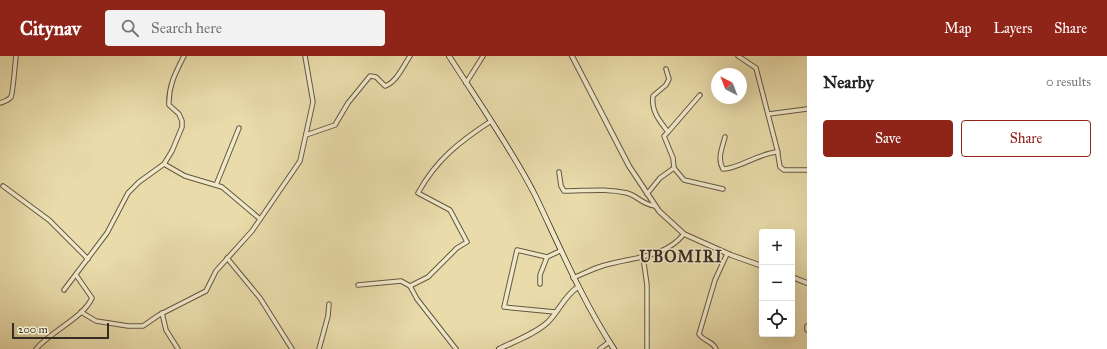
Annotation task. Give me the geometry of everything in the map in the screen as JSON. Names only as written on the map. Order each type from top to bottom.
[{"type":"main road","points":[[449,56],[491,121],[534,194],[578,286],[614,349]]},
{"type":"street","points":[[0,103],[7,100],[12,95],[16,56]]},
{"type":"street","points":[[64,290],[107,233],[128,193],[139,182],[164,164],[172,151],[182,128],[179,114],[169,105],[169,94],[172,82],[184,56]]},
{"type":"street","points":[[81,312],[96,321],[128,326],[143,326],[162,313],[206,291],[216,271],[252,231],[300,161],[313,102],[305,56]]},
{"type":"street","points":[[306,135],[335,125],[348,103],[370,76],[376,77],[385,86],[388,85],[399,74],[410,56]]},
{"type":"street","points":[[466,83],[483,56]]},
{"type":"street","points":[[572,56],[630,166],[655,206],[666,219],[684,234],[727,254],[759,265]]},
{"type":"street","points":[[738,56],[756,68],[769,114],[781,169],[807,170]]},
{"type":"street","points":[[666,69],[669,79],[666,85],[653,96],[652,105],[657,116],[668,132]]},
{"type":"street","points":[[700,95],[680,120],[664,136],[673,158],[674,168],[684,180],[723,189]]},
{"type":"street","points":[[769,114],[807,109]]},
{"type":"street","points":[[410,286],[428,277],[457,248],[467,242],[450,210],[418,193],[428,174],[448,152],[491,121]]},
{"type":"street","points":[[216,185],[239,128]]},
{"type":"street","points":[[725,138],[720,153],[720,163],[723,169],[730,168],[769,152],[778,152]]},
{"type":"street","points":[[164,164],[184,176],[222,187],[260,219]]},
{"type":"street","points":[[647,194],[660,178],[674,168]]},
{"type":"street","points":[[559,172],[561,186],[564,191],[607,189],[629,194],[645,205],[655,206]]},
{"type":"street","points":[[2,186],[50,220],[88,259]]},
{"type":"street","points":[[574,278],[602,266],[644,257],[668,248],[684,234]]},
{"type":"street","points":[[555,312],[504,308],[517,250],[547,257],[560,251]]},
{"type":"street","points":[[716,349],[714,345],[700,337],[698,334],[715,280],[727,254]]},
{"type":"street","points":[[540,284],[540,275],[547,257]]},
{"type":"street","points":[[644,257],[647,285],[647,349]]},
{"type":"street","points":[[227,258],[260,298],[292,349]]},
{"type":"street","points":[[36,349],[57,329],[90,304],[92,298],[76,275]]},
{"type":"street","points":[[795,278],[807,283]]},
{"type":"street","points":[[358,285],[401,282],[410,286],[416,299],[456,349]]},
{"type":"street","points":[[499,349],[543,326],[569,292],[578,286]]},
{"type":"street","points":[[319,349],[328,316],[329,304]]},
{"type":"street","points":[[162,313],[166,330],[178,349]]},
{"type":"street","points":[[806,326],[807,330]]},
{"type":"street","points":[[600,349],[609,342]]},
{"type":"district","name":"UBOMIRI","points":[[681,256]]}]
